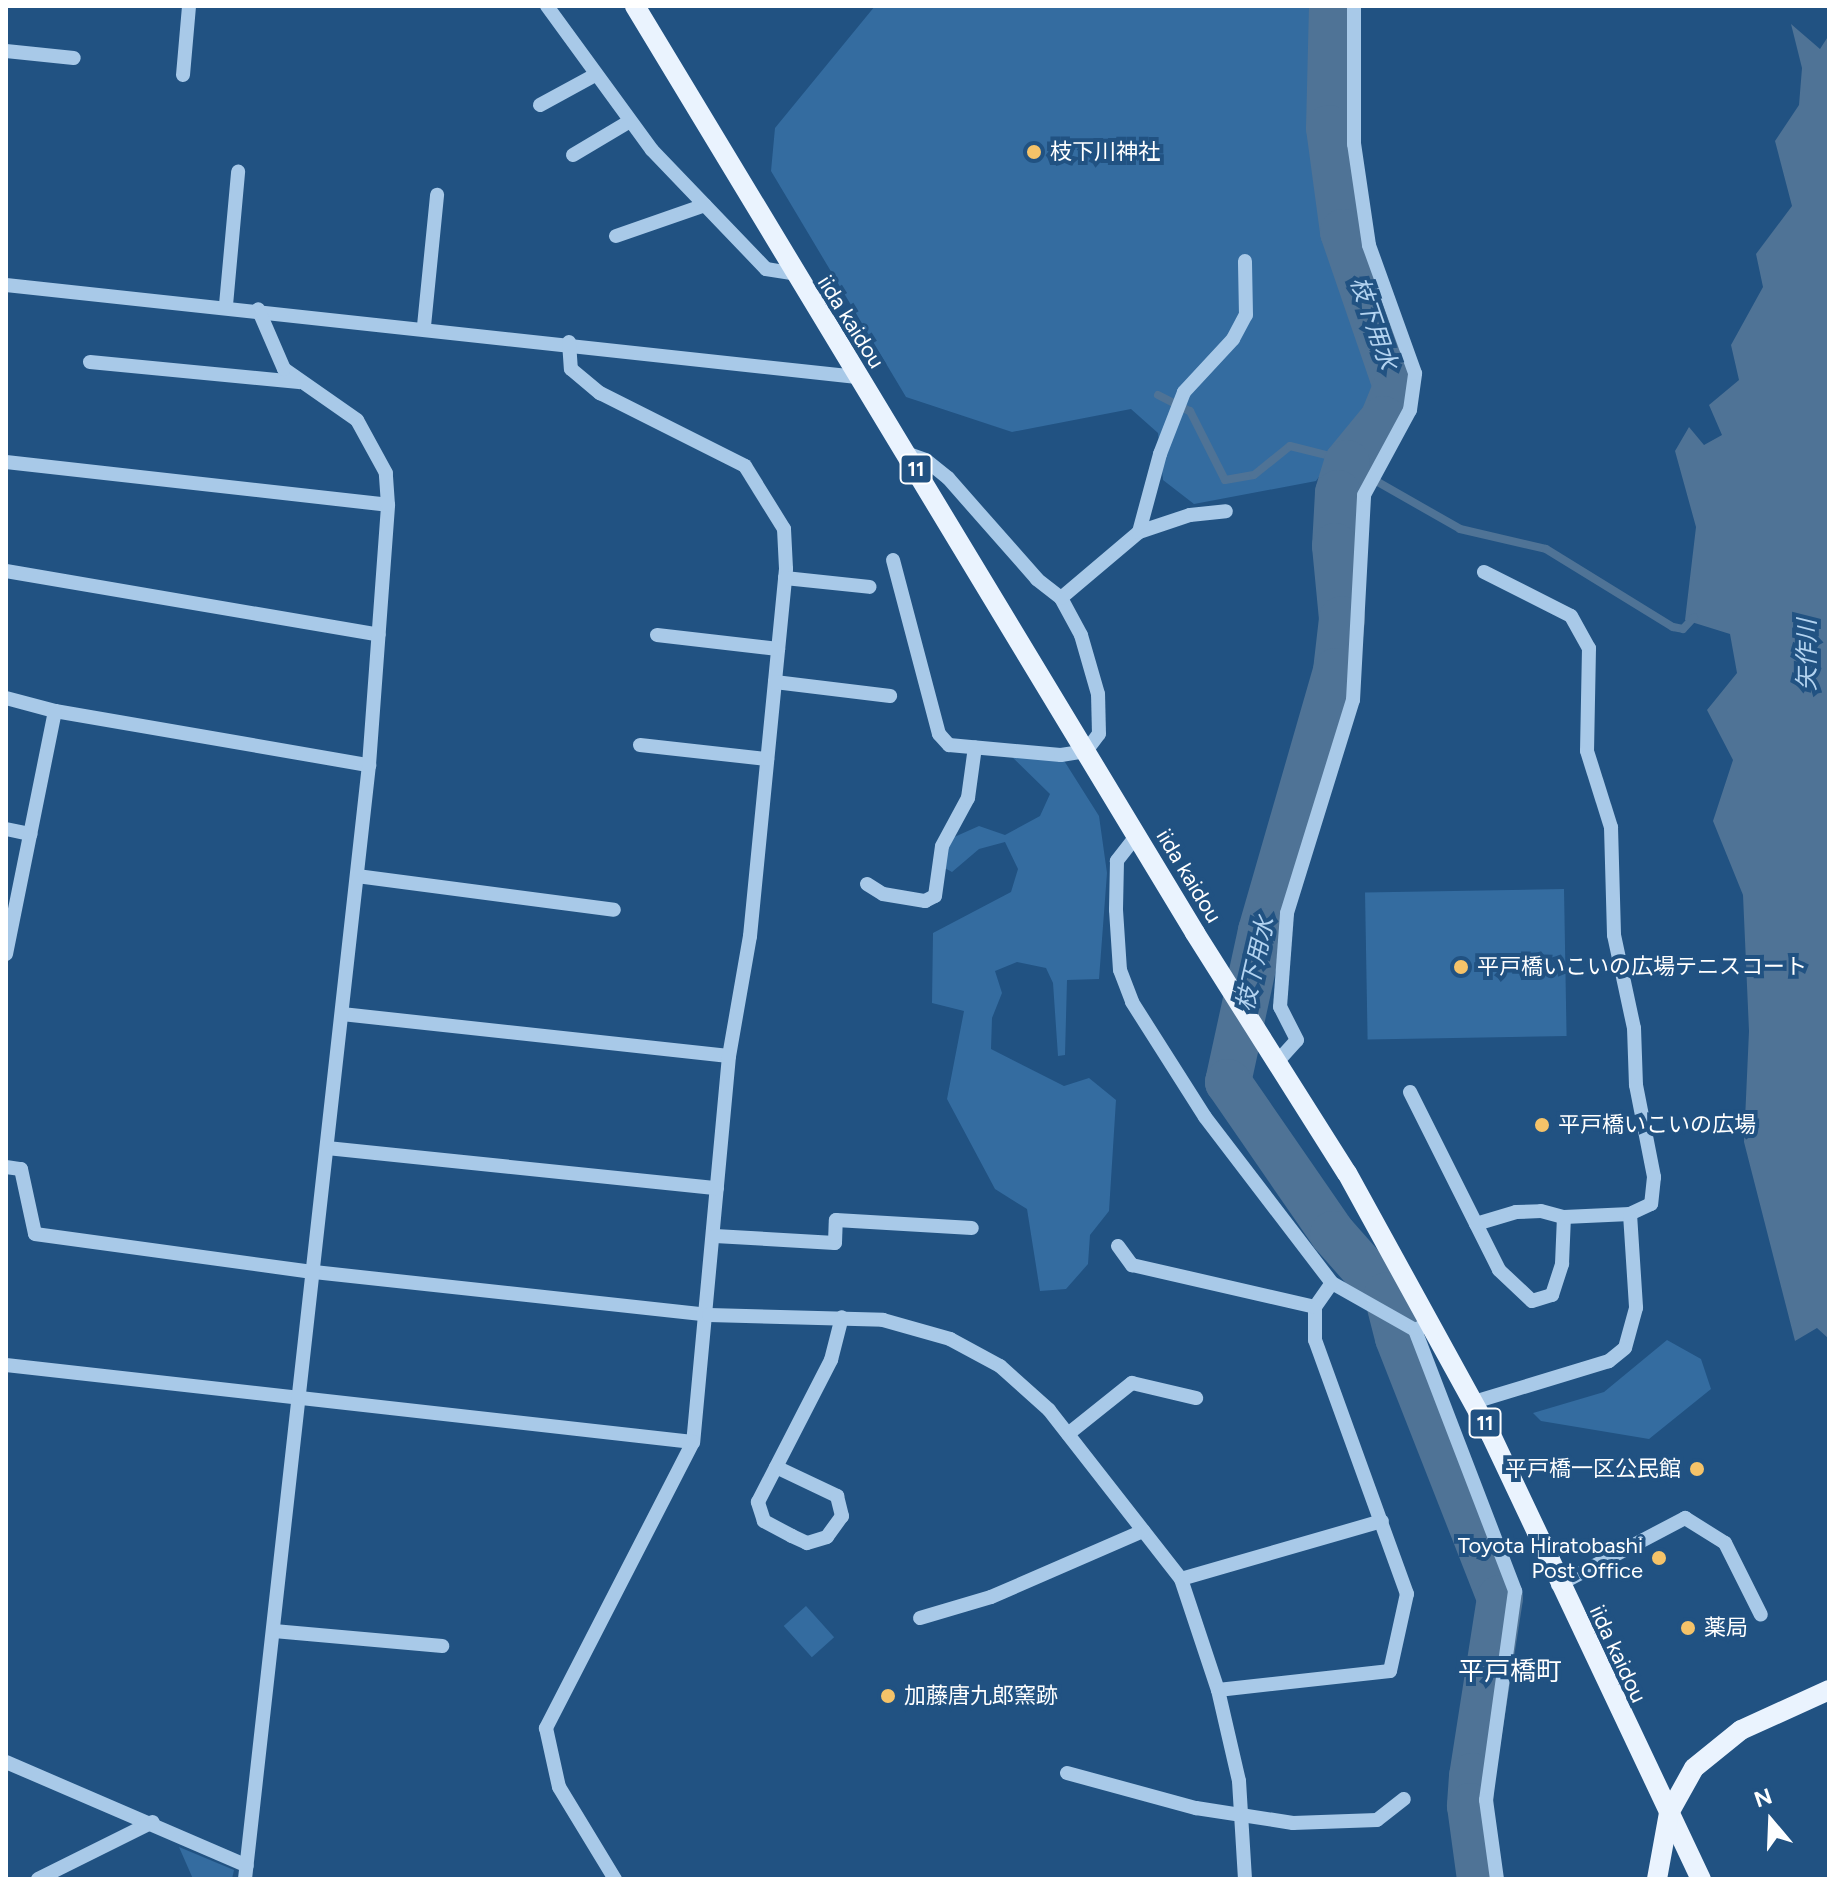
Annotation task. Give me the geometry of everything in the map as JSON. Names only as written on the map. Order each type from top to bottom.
[{"type":"main road","name":"iida kaidou","points":[[635,6],[792,273],[906,453],[1195,933],[1274,1055],[1418,1326],[1474,1402],[1558,1585],[1701,1879]]},
{"type":"main road","points":[[1657,1879],[1669,1813],[1694,1768],[1741,1730],[1829,1690]]},
{"type":"street","points":[[183,75],[189,6]]},
{"type":"street","points":[[547,6],[630,121],[705,205],[766,269],[792,273]]},
{"type":"street","points":[[1274,1055],[1297,1040],[1280,1007],[1287,913],[1353,700],[1367,485],[1410,410],[1415,373],[1369,245],[1354,144],[1354,6]]},
{"type":"street","points":[[6,51],[74,58]]},
{"type":"street","points":[[540,105],[595,75]]},
{"type":"street","points":[[573,155],[630,121]]},
{"type":"street","points":[[226,305],[238,172]]},
{"type":"street","points":[[424,326],[437,195]]},
{"type":"street","points":[[616,236],[705,205]]},
{"type":"street","points":[[1139,532],[1184,392],[1233,339],[1246,315],[1245,261]]},
{"type":"street","points":[[6,285],[424,326],[857,377]]},
{"type":"street","points":[[6,1762],[153,1822],[246,1872],[369,765],[388,505],[386,473],[357,420],[284,369],[258,309]]},
{"type":"street","points":[[569,342],[571,369],[600,393],[745,466],[784,529],[785,578],[750,936],[729,1056],[709,1315],[693,1442],[546,1728],[559,1787],[615,1879]]},
{"type":"street","points":[[90,362],[299,382]]},
{"type":"street","points":[[893,560],[939,734],[949,745],[1061,755],[1086,751],[1099,734],[1098,694],[1081,635],[1061,598],[1037,579],[948,478],[926,460],[906,453]]},
{"type":"street","points":[[6,462],[388,505]]},
{"type":"street","points":[[1061,598],[1139,532],[1190,515],[1226,511]]},
{"type":"street","points":[[6,571],[379,635]]},
{"type":"street","points":[[1476,1224],[1516,1212],[1541,1211],[1564,1217],[1630,1214],[1651,1204],[1654,1177],[1636,1085],[1634,1028],[1614,935],[1611,827],[1587,751],[1589,648],[1571,616],[1484,572]]},
{"type":"street","points":[[785,578],[870,587]]},
{"type":"street","points":[[657,635],[778,649]]},
{"type":"street","points":[[775,682],[890,696]]},
{"type":"street","points":[[6,698],[55,711],[369,765]]},
{"type":"street","points":[[6,954],[55,711]]},
{"type":"street","points":[[640,745],[767,759]]},
{"type":"street","points":[[867,884],[883,894],[925,901],[935,896],[942,846],[968,798],[975,747]]},
{"type":"street","points":[[6,829],[30,834]]},
{"type":"street","points":[[1137,835],[1117,861],[1120,970],[1132,1002],[1205,1117],[1332,1283],[1373,1308],[1418,1326],[1515,1591],[1486,1800],[1497,1879]]},
{"type":"street","points":[[357,876],[614,910]]},
{"type":"street","points":[[342,1014],[729,1056]]},
{"type":"street","points":[[1410,1092],[1499,1270],[1532,1301],[1552,1295],[1562,1264],[1564,1217]]},
{"type":"street","points":[[327,1148],[717,1188]]},
{"type":"street","points":[[6,1167],[21,1169],[35,1234],[314,1272],[709,1315],[842,1317],[918,1326],[950,1339],[1009,1373],[1068,1434],[1181,1579],[1218,1690],[1239,1781],[1245,1879]]},
{"type":"street","points":[[1474,1402],[1609,1361],[1625,1348],[1636,1308],[1630,1214]]},
{"type":"street","points":[[715,1236],[835,1243],[836,1220],[972,1228]]},
{"type":"street","points":[[1118,1246],[1132,1265],[1315,1307]]},
{"type":"street","points":[[1218,1690],[1390,1671],[1407,1594],[1321,1361],[1315,1307],[1332,1283]]},
{"type":"street","points":[[776,1467],[837,1496],[842,1516],[827,1537],[807,1543],[764,1521],[758,1502],[831,1360],[842,1317]]},
{"type":"street","points":[[6,1365],[693,1442]]},
{"type":"street","points":[[1068,1434],[1132,1383],[1196,1398]]},
{"type":"street","points":[[1558,1585],[1685,1518],[1725,1543],[1761,1615]]},
{"type":"street","points":[[1181,1579],[1382,1521]]},
{"type":"street","points":[[920,1618],[991,1597],[1143,1531]]},
{"type":"street","points":[[274,1631],[442,1646]]},
{"type":"street","points":[[1067,1773],[1242,1817],[1334,1825],[1377,1820],[1404,1799]]},
{"type":"street","points":[[38,1879],[153,1822]]},
{"type":"shaded area","points":[[875,6],[1314,6],[1315,138],[1326,218],[1386,363],[1389,389],[1376,417],[1340,447],[1316,481],[1194,504],[1163,480],[1158,433],[1131,409],[1012,432],[906,397],[771,171],[775,128]]},
{"type":"shaded area","points":[[1008,753],[1063,759],[1099,816],[1107,873],[1099,979],[1067,980],[1065,1055],[1058,1056],[1053,983],[1046,968],[1017,962],[995,971],[1002,993],[992,1018],[991,1049],[1064,1086],[1089,1078],[1116,1100],[1109,1211],[1090,1235],[1088,1264],[1066,1289],[1040,1291],[1027,1209],[995,1189],[947,1099],[964,1011],[932,1003],[933,933],[1011,892],[1018,869],[1005,842],[979,849],[952,872],[941,866],[952,838],[979,826],[1005,835],[1040,816],[1050,794]]},
{"type":"shaded area","points":[[1564,889],[1567,1036],[1368,1039],[1365,892]]},
{"type":"shaded area","points":[[1667,1340],[1701,1359],[1711,1389],[1649,1439],[1541,1421],[1533,1413],[1604,1392]]},
{"type":"shaded area","points":[[806,1606],[834,1637],[812,1657],[784,1626]]},
{"type":"shaded area","points":[[179,1847],[234,1870],[232,1879],[193,1879]]},
{"type":"water","name":"矢作川","points":[[1791,24],[1820,49],[1829,35],[1829,1339],[1817,1328],[1795,1341],[1744,1142],[1749,1031],[1743,895],[1713,821],[1733,760],[1707,710],[1737,673],[1730,634],[1685,620],[1696,527],[1675,451],[1689,427],[1704,445],[1722,435],[1709,405],[1739,380],[1731,345],[1763,287],[1756,254],[1792,206],[1775,141],[1799,105],[1802,68]]},
{"type":"waterway","name":"枝下用水","points":[[1332,6],[1329,128],[1343,232],[1396,387],[1383,419],[1347,463],[1338,493],[1335,546],[1342,619],[1336,671],[1261,931],[1228,1082],[1333,1234],[1387,1295],[1398,1338],[1500,1598],[1472,1776],[1470,1806],[1480,1879]]},
{"type":"waterway","points":[[1158,395],[1190,411],[1225,480],[1254,475],[1290,446],[1334,457],[1460,529],[1546,549],[1673,627],[1683,629],[1694,617]]},
{"type":"place","name":"枝下川神社","points":[[1034,152]]},
{"type":"place","name":"平戸橋いこいの広場テニスコート","points":[[1461,967]]},
{"type":"place","name":"平戸橋いこいの広場","points":[[1542,1125]]},
{"type":"place","name":"平戸橋一区公民館","points":[[1697,1469]]},
{"type":"place","name":"Toyota Hiratobashi Post Office","points":[[1659,1558]]},
{"type":"place","name":"薬局","points":[[1688,1628]]},
{"type":"place","name":"加藤唐九郎窯跡","points":[[888,1696]]},
{"type":"district","name":"平戸橋町","points":[[1510,1672]]}]
